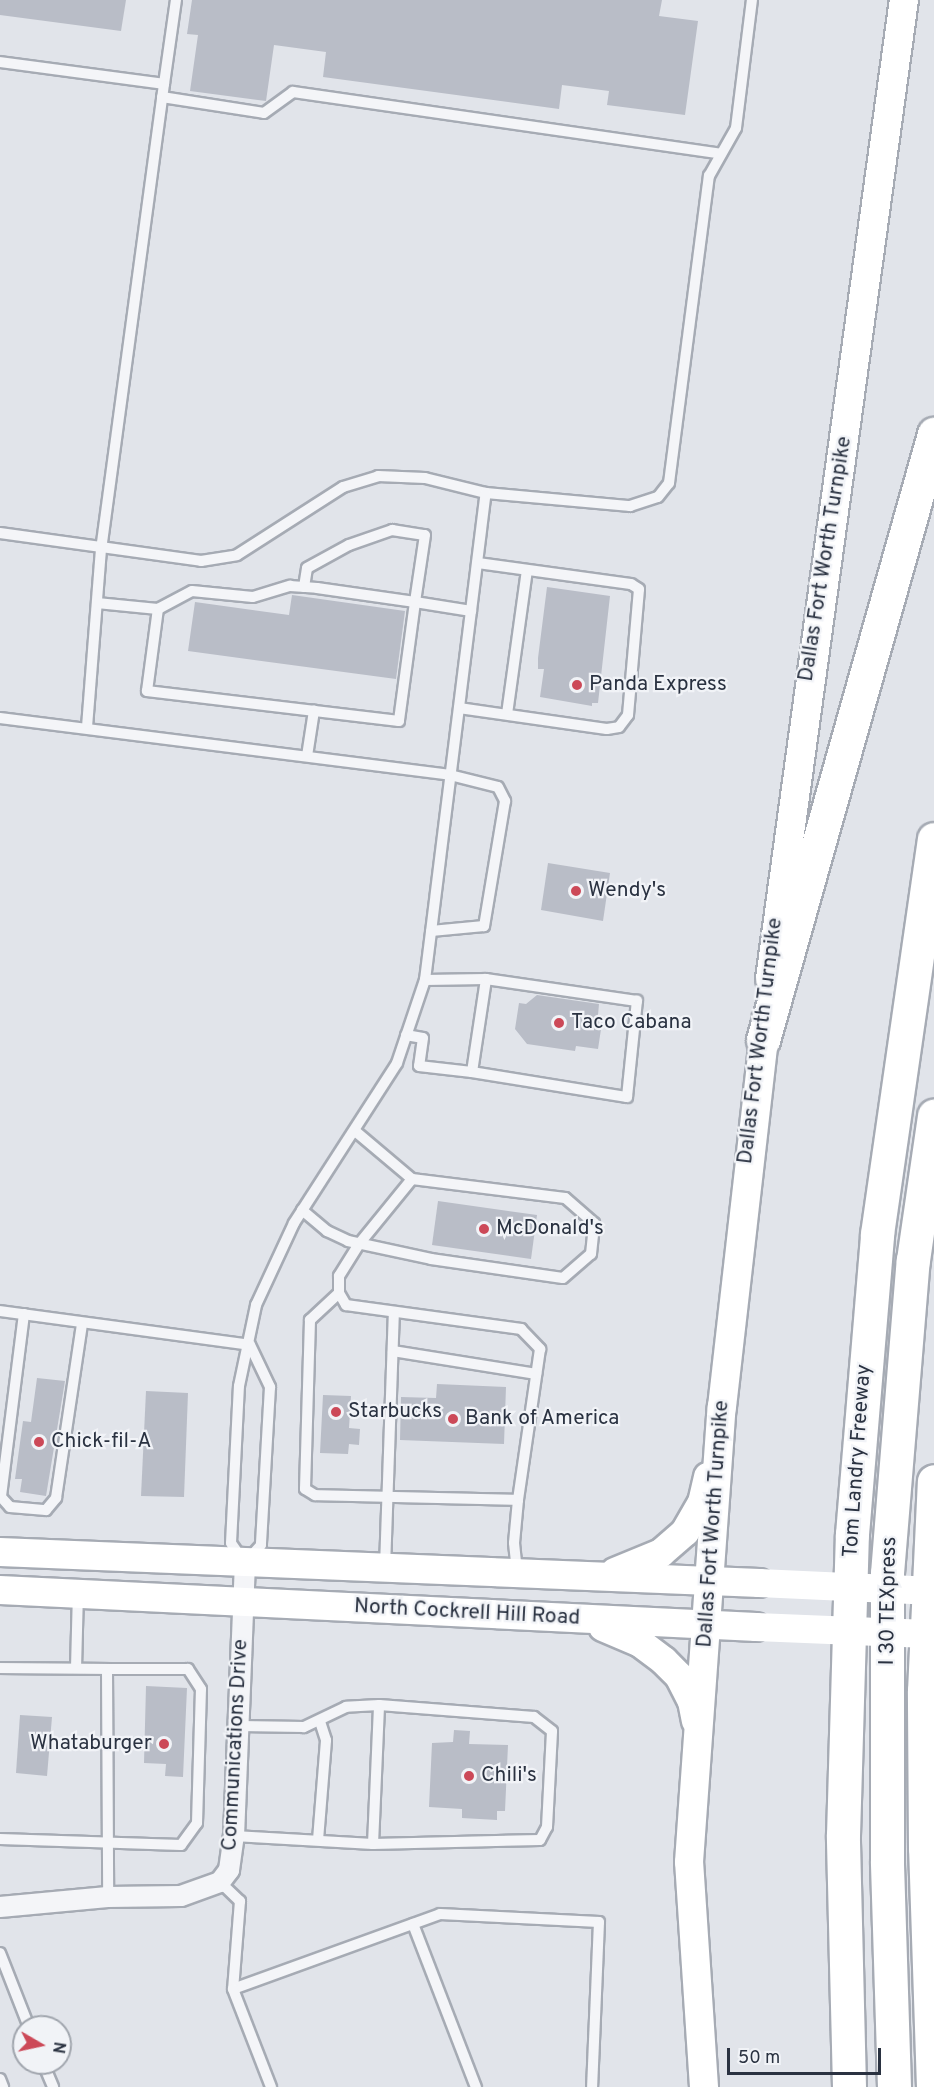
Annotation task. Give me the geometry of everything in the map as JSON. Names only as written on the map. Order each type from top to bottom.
[{"type":"highway","points":[[763,1040],[934,434]]},
{"type":"highway","name":"Tom Landry Freeway","points":[[849,2087],[843,1835],[852,1523],[877,1234],[934,839]]},
{"type":"highway","name":"I 30 TEXpress","points":[[894,2087],[887,1861],[887,1573],[913,1260],[934,1116]]},
{"type":"highway","points":[[933,2087],[925,1848],[924,1691],[934,1481]]},
{"type":"main road","name":"Dallas Fort Worth Turnpike","points":[[704,2087],[689,1862],[721,1425],[747,1159],[763,1040],[780,880],[856,364],[904,0]]},
{"type":"main road","points":[[586,1577],[629,1569],[661,1553],[685,1532],[702,1503],[721,1425]]},
{"type":"main road","name":"North Cockrell Hill Road","points":[[0,1552],[934,1591]]},
{"type":"main road","name":"North Cockrell Hill Road","points":[[0,1590],[78,1592],[708,1626],[934,1634]]},
{"type":"main road","points":[[587,1620],[639,1642],[679,1676],[692,1701],[700,1735]]},
{"type":"street","name":"Communications Drive","points":[[0,1907],[108,1897],[182,1896],[220,1882],[229,1870],[234,1836],[240,1726],[245,1563]]},
{"type":"lane","points":[[87,727],[101,549],[176,0]]},
{"type":"lane","points":[[0,533],[101,549],[201,561],[234,556],[343,486],[378,476],[425,478],[486,493],[630,506],[658,496],[669,483],[709,176],[736,128],[752,0]]},
{"type":"lane","points":[[0,62],[164,84]]},
{"type":"lane","points":[[162,97],[264,113],[293,92],[721,154]]},
{"type":"lane","points":[[250,1345],[270,1387],[261,1545],[245,1563],[231,1543],[239,1386],[250,1345],[256,1305],[303,1210],[397,1063],[425,980],[486,493]]},
{"type":"lane","points":[[158,609],[147,691],[399,721],[425,535],[392,530],[349,545],[307,568],[304,587]]},
{"type":"lane","points":[[459,708],[608,729],[619,727],[628,715],[639,589],[477,563]]},
{"type":"lane","points":[[507,714],[527,570]]},
{"type":"lane","points":[[96,603],[158,609],[192,591],[253,597],[291,586],[471,611]]},
{"type":"lane","points":[[307,756],[314,711]]},
{"type":"lane","points":[[0,718],[87,727],[450,775],[498,787],[505,801],[484,926],[431,931]]},
{"type":"lane","points":[[406,1035],[423,1038],[419,1066],[472,1072],[627,1097],[637,1001],[486,979],[425,980]]},
{"type":"lane","points":[[472,1072],[486,979]]},
{"type":"lane","points":[[303,1210],[327,1231],[359,1244],[563,1278],[591,1254],[594,1223],[566,1198],[412,1179],[355,1131]]},
{"type":"lane","points":[[412,1179],[359,1244],[339,1276],[339,1293],[346,1305],[521,1329],[540,1349],[518,1500],[514,1543],[517,1574]]},
{"type":"lane","points":[[339,1293],[310,1320],[305,1489],[315,1495],[518,1500]]},
{"type":"lane","points":[[0,1311],[250,1345]]},
{"type":"lane","points":[[385,1569],[394,1312]]},
{"type":"lane","points":[[24,1314],[1,1497],[10,1507],[46,1510],[56,1498],[82,1323]]},
{"type":"lane","points":[[393,1351],[536,1374]]},
{"type":"lane","points":[[76,1668],[78,1592]]},
{"type":"lane","points":[[0,1668],[188,1669],[201,1689],[197,1822],[181,1845],[105,1845],[0,1839]]},
{"type":"lane","points":[[106,1669],[105,1845],[108,1897]]},
{"type":"lane","points":[[234,1836],[373,1845],[540,1840],[547,1827],[552,1731],[534,1717],[379,1706],[346,1707],[304,1727],[240,1726]]},
{"type":"lane","points":[[373,1845],[379,1706]]},
{"type":"lane","points":[[318,1840],[327,1740],[320,1721]]},
{"type":"lane","points":[[220,1882],[240,1901],[233,1989],[271,2087]]},
{"type":"lane","points":[[233,1989],[440,1914],[599,1922],[592,2087]]},
{"type":"lane","points":[[413,1924],[476,2087]]},
{"type":"lane","points":[[0,1953],[24,2015]]},
{"type":"lane","points":[[0,2079],[3,2087]]},
{"type":"building","points":[[0,0],[126,0],[121,31],[0,15]]},
{"type":"building","points":[[192,0],[662,0],[659,16],[698,21],[685,115],[607,105],[609,91],[562,85],[559,109],[323,77],[326,52],[274,45],[266,101],[190,91],[198,35],[187,34]]},
{"type":"building","points":[[547,587],[610,596],[598,703],[592,703],[592,706],[540,697],[544,669],[538,669],[538,658]]},
{"type":"building","points":[[292,595],[405,611],[396,679],[188,651],[195,602],[289,615]]},
{"type":"building","name":"Wendy's","points":[[548,863],[610,873],[603,921],[541,910]]},
{"type":"building","name":"Taco Cabana","points":[[537,995],[599,1004],[598,1015],[603,1016],[598,1049],[576,1046],[575,1051],[527,1044],[515,1029],[519,1003],[526,1004]]},
{"type":"building","name":"McDonald's","points":[[438,1201],[537,1215],[531,1259],[432,1245]]},
{"type":"building","name":"Chick-fil-A","points":[[37,1378],[65,1381],[46,1496],[20,1492],[22,1479],[15,1479],[23,1421],[31,1422]]},
{"type":"building","name":"Bank of America","points":[[437,1384],[506,1387],[504,1444],[400,1440],[401,1397],[436,1398]]},
{"type":"building","points":[[146,1391],[188,1393],[184,1497],[141,1496]]},
{"type":"building","name":"Starbucks","points":[[323,1395],[351,1396],[349,1428],[360,1429],[359,1445],[349,1444],[348,1454],[320,1453]]},
{"type":"building","name":"Whataburger","points":[[146,1686],[187,1688],[183,1777],[165,1776],[166,1764],[144,1763]]},
{"type":"building","points":[[20,1715],[52,1717],[47,1776],[16,1773]]},
{"type":"building","name":"Chili's","points":[[454,1730],[470,1731],[469,1744],[508,1745],[505,1811],[497,1811],[497,1820],[462,1818],[462,1809],[429,1807],[432,1743],[453,1742]]},
{"type":"place","name":"Panda Express","points":[[577,685]]},
{"type":"place","name":"Wendy's","points":[[576,891]]},
{"type":"place","name":"Taco Cabana","points":[[559,1023]]},
{"type":"place","name":"McDonald's","points":[[484,1229]]},
{"type":"place","name":"Starbucks","points":[[336,1412]]},
{"type":"place","name":"Bank of America","points":[[453,1419]]},
{"type":"place","name":"Chick-fil-A","points":[[39,1442]]},
{"type":"place","name":"Whataburger","points":[[164,1744]]},
{"type":"place","name":"Chili's","points":[[469,1776]]}]
